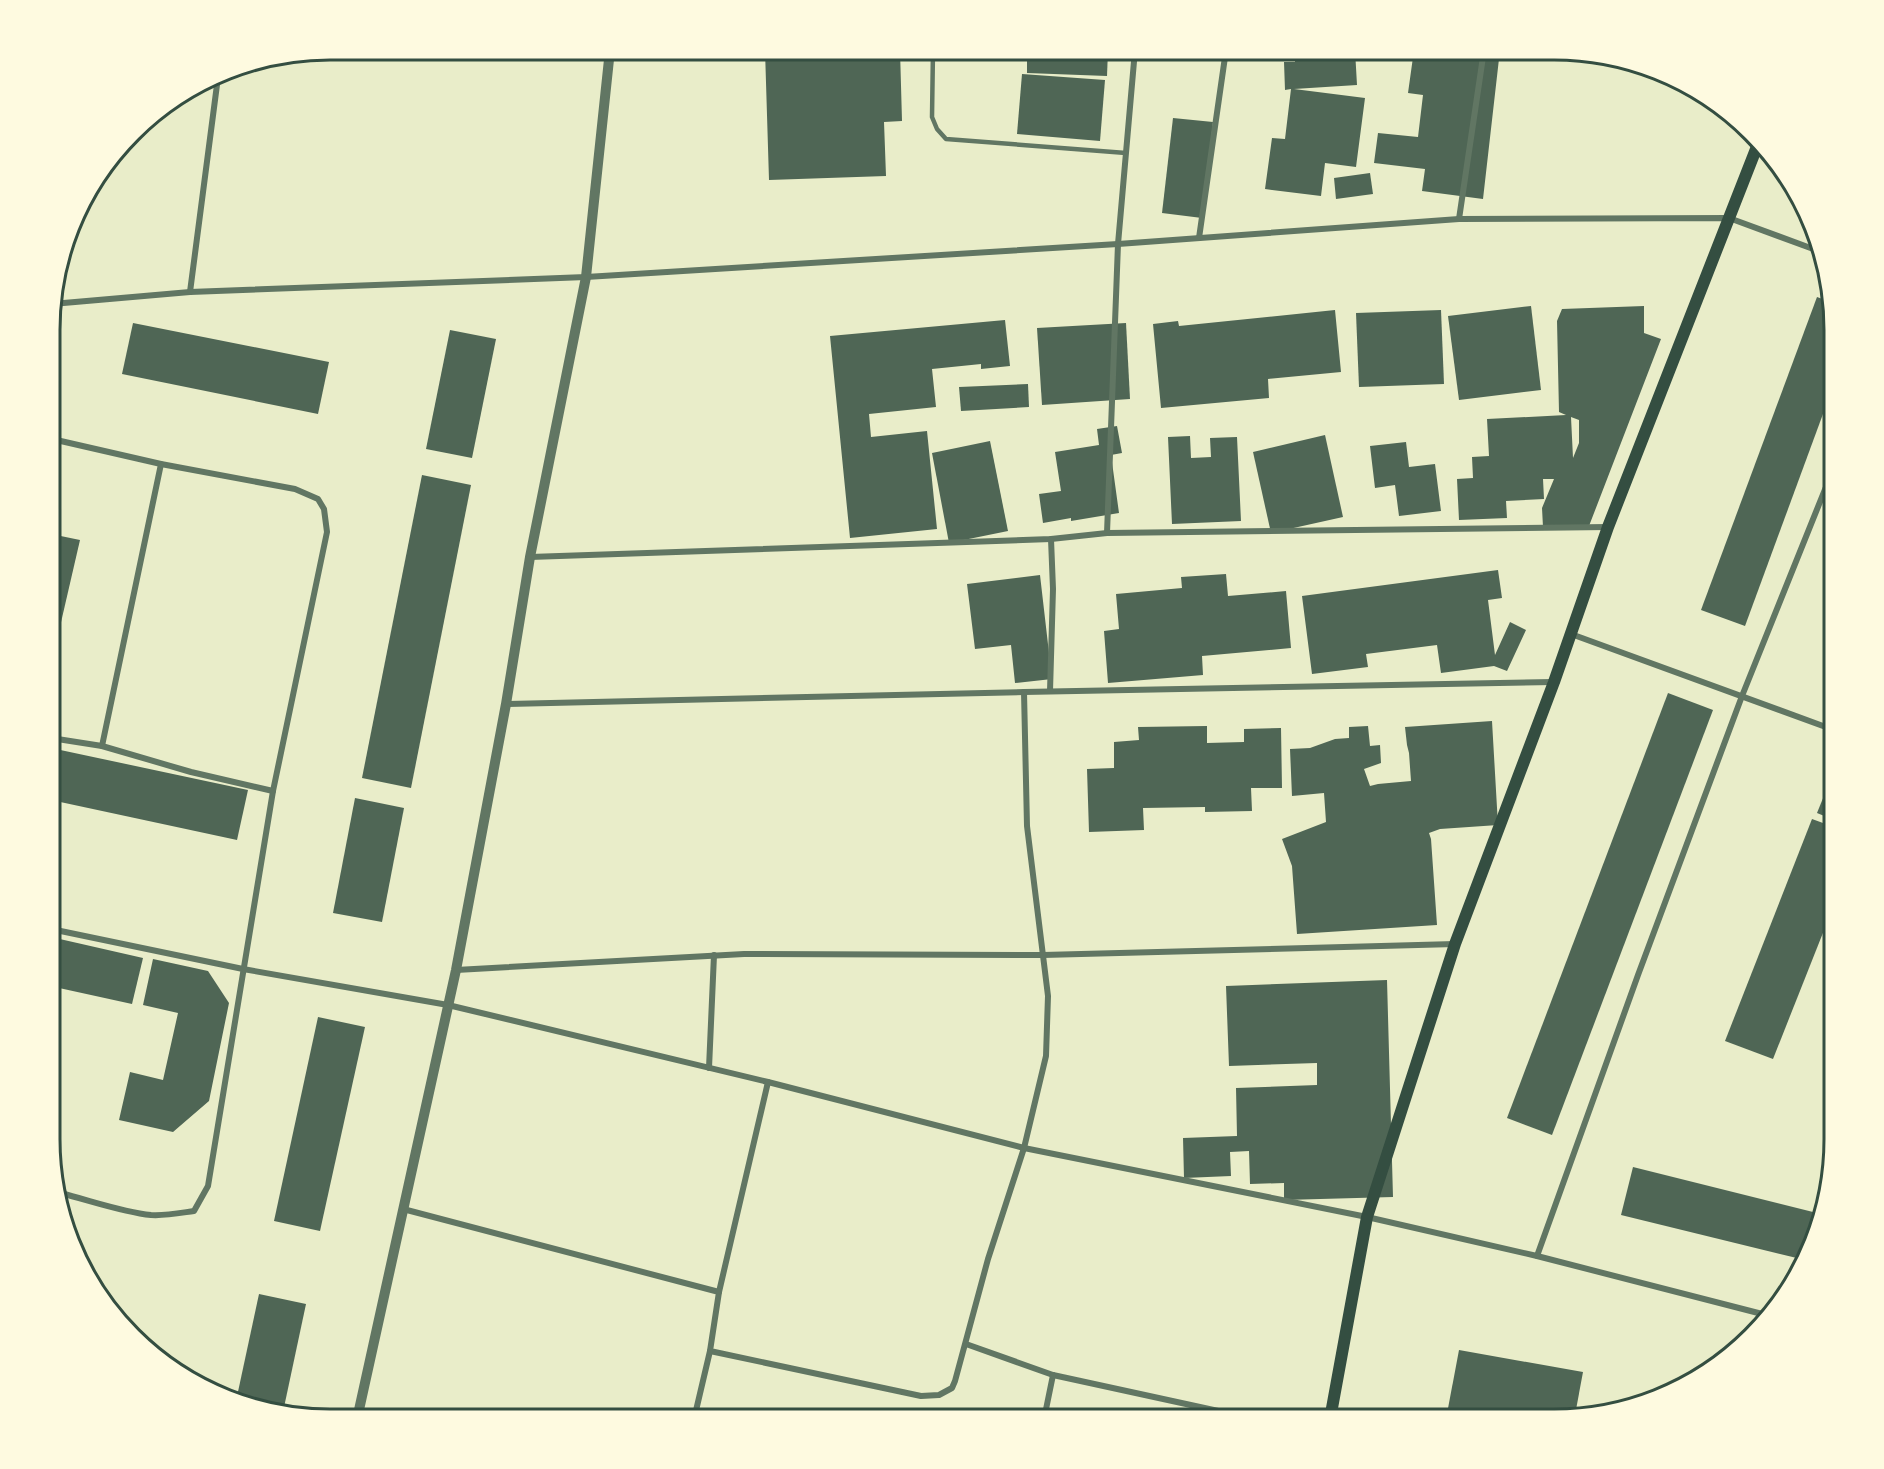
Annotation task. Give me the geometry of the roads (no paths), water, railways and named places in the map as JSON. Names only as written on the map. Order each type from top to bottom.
[{"type":"main road","points":[[1332,1409],[1367,1217],[1455,944],[1554,682],[1608,527],[1756,150]]},
{"type":"street","points":[[359,1409],[456,970],[506,704],[530,557],[586,277],[609,60]]},
{"type":"street","points":[[1107,533],[1118,244],[1134,60]]},
{"type":"street","points":[[1199,238],[1225,60]]},
{"type":"street","points":[[1459,219],[1483,60]]},
{"type":"street","points":[[190,292],[217,85]]},
{"type":"street","points":[[62,303],[190,292],[586,277],[1118,244],[1459,219],[1729,218],[1811,247]]},
{"type":"street","points":[[60,440],[161,464],[295,489],[318,499],[324,509],[327,531],[273,791],[208,1186],[194,1211],[152,1215],[66,1195]]},
{"type":"street","points":[[102,746],[161,464]]},
{"type":"street","points":[[1537,1256],[1742,696],[1824,492]]},
{"type":"street","points":[[530,557],[1051,539],[1107,533],[1608,527]]},
{"type":"street","points":[[1050,691],[1053,589],[1051,539]]},
{"type":"street","points":[[1571,634],[1824,726]]},
{"type":"street","points":[[506,704],[1554,682]]},
{"type":"street","points":[[710,1351],[921,1396],[948,1392],[955,1382],[988,1259],[1024,1148],[1046,1056],[1048,996],[1027,826],[1024,692]]},
{"type":"street","points":[[60,739],[102,746],[191,772],[273,791]]},
{"type":"street","points":[[60,931],[243,969],[448,1005],[768,1082],[1024,1148],[1367,1217],[1537,1256],[1760,1313]]},
{"type":"street","points":[[456,970],[714,955],[1043,955],[1455,944]]},
{"type":"street","points":[[709,1068],[714,955]]},
{"type":"street","points":[[696,1409],[710,1351],[719,1292],[768,1082]]},
{"type":"street","points":[[403,1209],[719,1292]]},
{"type":"street","points":[[966,1344],[1053,1375],[1209,1409]]},
{"type":"street","points":[[1046,1409],[1053,1375]]},
{"type":"lane","points":[[933,60],[932,117],[937,129],[946,139],[1126,153]]}]
